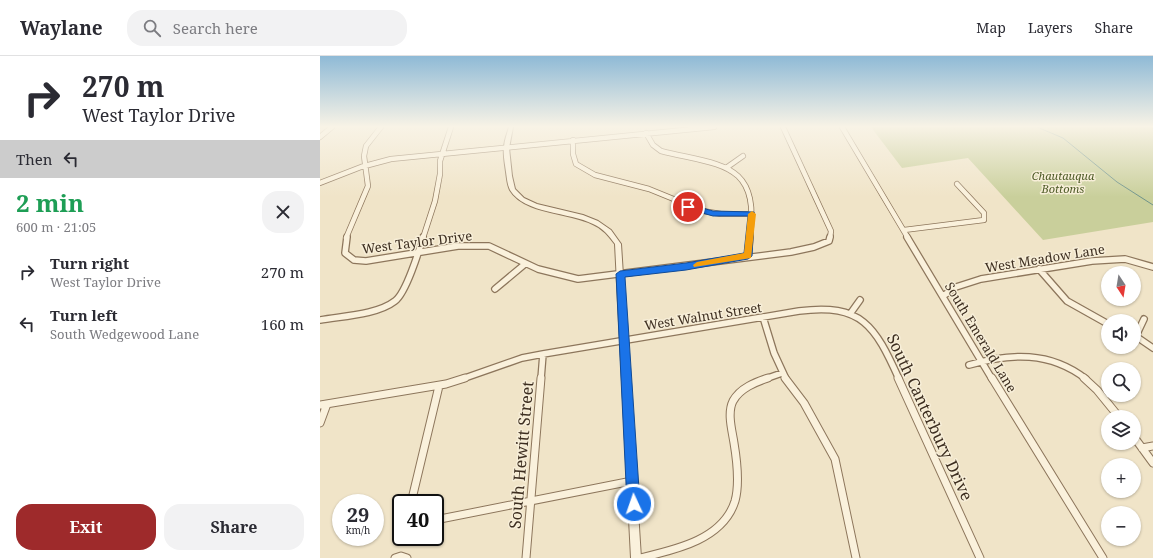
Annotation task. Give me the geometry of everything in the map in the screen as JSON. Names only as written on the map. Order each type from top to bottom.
[{"type":"street","points":[[365,150],[363,155],[365,166]]},
{"type":"street","points":[[320,320],[377,310],[388,306],[397,299],[402,292],[418,252],[435,201],[443,150]]},
{"type":"street","points":[[320,183],[365,166],[391,159],[475,150]]},
{"type":"street","points":[[507,150],[512,188],[518,196],[544,207],[596,222],[609,229],[618,244],[636,558]]},
{"type":"street","points":[[574,150],[574,160],[579,167],[604,178],[648,189],[702,211],[713,213],[752,214]]},
{"type":"street","points":[[659,150],[726,168],[739,177],[749,188],[752,198],[752,214],[748,256]]},
{"type":"street","name":"West Taylor Drive","points":[[365,166],[368,186],[350,228],[345,244],[345,253],[354,260],[360,261],[458,246],[489,246],[525,264],[550,273],[578,279],[686,266],[748,256],[792,252],[814,247],[829,241],[831,231],[794,150]]},
{"type":"street","name":"South Emerald Lane","points":[[856,150],[982,362],[1103,558]]},
{"type":"street","points":[[726,168],[743,156]]},
{"type":"street","points":[[904,230],[984,220],[984,213],[957,184]]},
{"type":"street","name":"West Meadow Lane","points":[[943,296],[956,287],[968,282],[1109,259],[1125,259],[1153,267]]},
{"type":"street","points":[[495,289],[525,264]]},
{"type":"street","points":[[1039,270],[1067,301],[1101,320]]},
{"type":"street","points":[[850,314],[860,300]]},
{"type":"street","name":"West Walnut Street","points":[[320,405],[439,386],[522,358],[542,354],[763,317],[833,309]]},
{"type":"street","name":"South Canterbury Drive","points":[[833,309],[850,314],[866,325],[883,344],[980,558]]},
{"type":"street","points":[[763,317],[782,373],[804,403],[834,459],[856,558]]},
{"type":"street","points":[[1141,325],[1144,319]]},
{"type":"street","points":[[1141,340],[1153,348]]},
{"type":"street","name":"South Hewitt Street","points":[[526,558],[532,502],[542,354]]},
{"type":"street","points":[[969,364],[982,362],[1000,356],[1026,356],[1050,361],[1072,370],[1088,381],[1113,410]]},
{"type":"street","points":[[640,558],[689,545],[708,533],[730,513],[736,501],[737,485],[731,406],[741,392],[762,380],[782,373]]},
{"type":"street","points":[[413,494],[439,386]]},
{"type":"street","points":[[320,423],[328,404]]},
{"type":"street","points":[[1153,446],[1142,448],[1153,463]]},
{"type":"street","points":[[444,518],[632,481]]},
{"type":"street","points":[[394,558],[401,556],[407,558]]},
{"type":"green space","name":"Chautauqua Bottoms","points":[[889,150],[1153,150],[1153,222],[1043,240],[968,158],[902,168]]},
{"type":"waterway","points":[[1078,150],[1117,182],[1153,205]]},
{"type":"slow traffic","points":[[697,265],[748,256],[752,214]]},
{"type":"route","points":[[634,504],[620,274],[686,266],[748,256],[752,214],[713,213],[688,207]]}]
